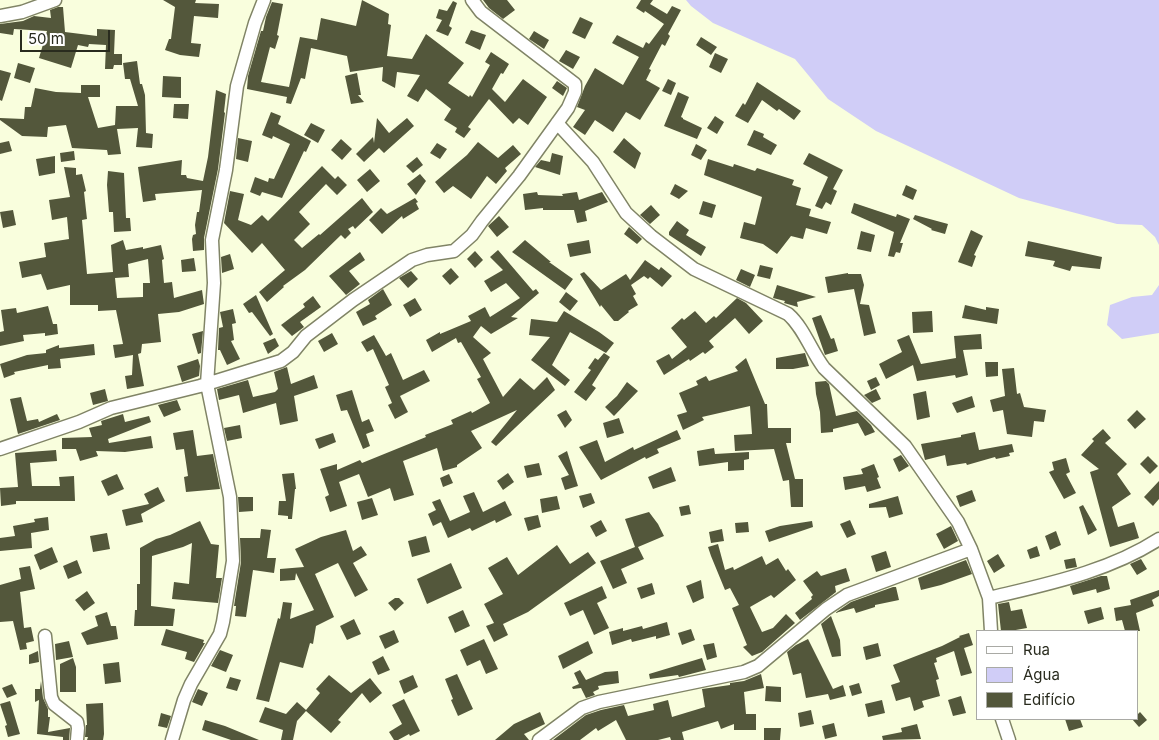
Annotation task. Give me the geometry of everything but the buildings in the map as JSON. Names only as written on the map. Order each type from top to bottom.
[{"type":"street","points":[[0,16],[22,12],[55,0]]},
{"type":"street","points":[[172,740],[191,684],[220,634],[233,560],[230,497],[207,384],[214,283],[212,240],[226,170],[237,86],[255,23],[264,0]]},
{"type":"street","points":[[0,449],[70,425],[111,408],[207,384],[281,361],[293,352],[306,336],[353,300],[412,260],[454,251],[472,234],[519,176],[568,108],[575,92],[574,84],[481,12],[472,0]]},
{"type":"street","points":[[557,123],[593,162],[626,213],[651,236],[694,269],[788,314],[796,320],[815,356],[824,368],[905,446],[958,522],[971,549],[989,598],[991,630]]},
{"type":"street","points":[[989,598],[1080,575],[1145,548],[1159,539]]},
{"type":"street","points":[[539,740],[582,708],[599,702],[744,672],[758,666],[826,609],[847,595],[971,549]]},
{"type":"street","points":[[46,636],[51,697],[54,704],[77,722],[77,740]]},
{"type":"street","points":[[1002,720],[1009,740]]},
{"type":"water","points":[[686,0],[1159,0],[1159,245],[1155,237],[1142,225],[1117,224],[1019,198],[876,131],[828,99],[795,59],[713,23]]},
{"type":"water","points":[[1159,285],[1159,333],[1122,339],[1107,325],[1110,305],[1132,297],[1152,295]]}]
